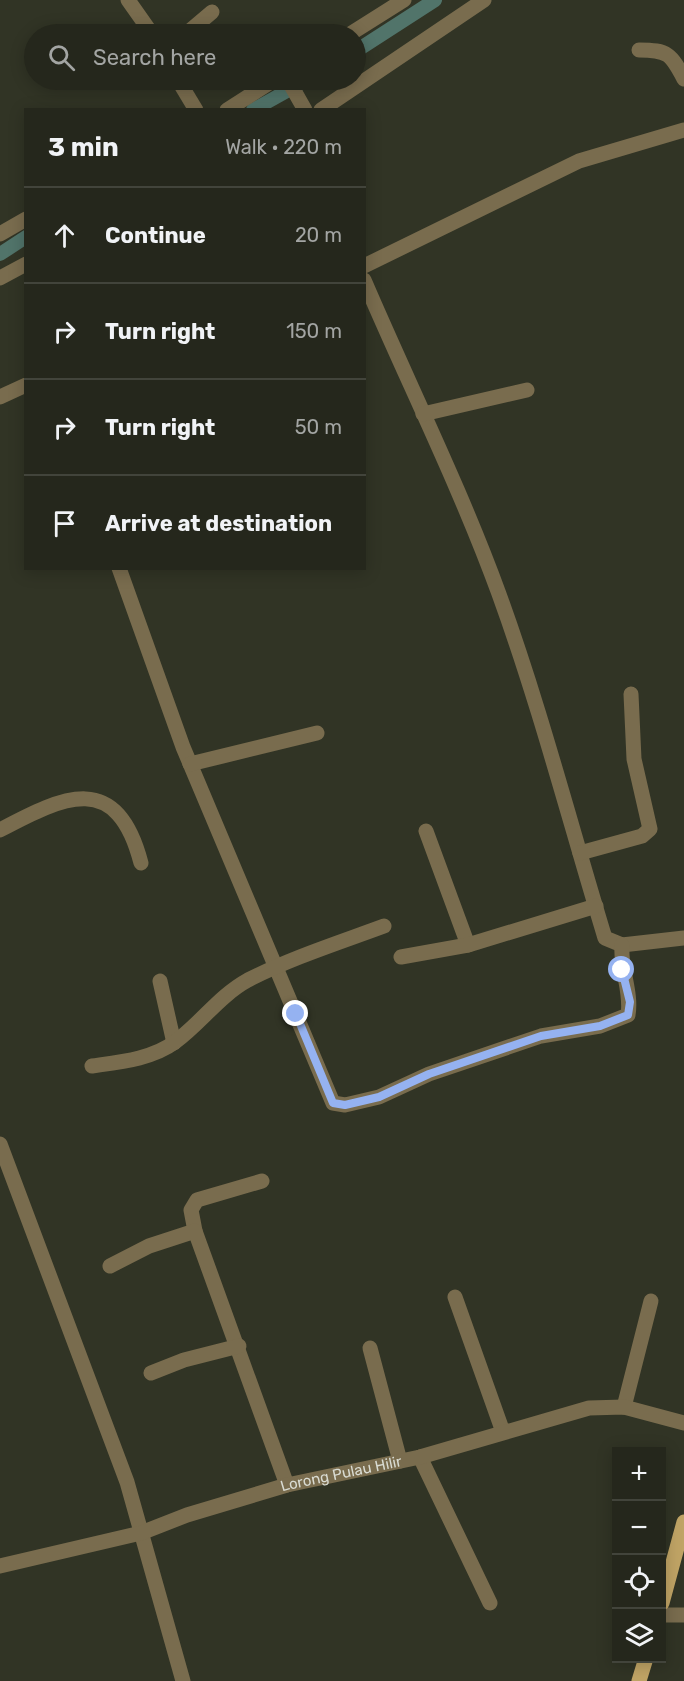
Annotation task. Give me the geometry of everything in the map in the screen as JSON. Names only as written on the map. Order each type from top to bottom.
[{"type":"main road","points":[[666,1591],[680,1548],[684,1522]]},
{"type":"main road","points":[[639,1681],[645,1663]]},
{"type":"street","points":[[128,0],[145,24]]},
{"type":"street","points":[[366,24],[404,0]]},
{"type":"street","points":[[366,80],[484,0]]},
{"type":"street","points":[[198,24],[212,12]]},
{"type":"street","points":[[639,50],[660,50],[668,54],[684,79]]},
{"type":"street","points":[[184,90],[195,108]]},
{"type":"street","points":[[230,108],[258,90]]},
{"type":"street","points":[[294,90],[304,108]]},
{"type":"street","points":[[324,108],[351,90]]},
{"type":"street","points":[[366,265],[579,161],[684,130]]},
{"type":"street","points":[[0,234],[24,220]]},
{"type":"street","points":[[0,278],[24,265]]},
{"type":"street","points":[[366,285],[458,492],[499,594],[543,727],[605,938],[622,945],[684,938]]},
{"type":"street","points":[[0,397],[24,386]]},
{"type":"street","points":[[423,414],[527,390]]},
{"type":"street","points":[[120,570],[190,764],[333,1103],[345,1105],[379,1097],[429,1074],[541,1036],[600,1026],[628,1015],[630,1002],[622,970],[622,945]]},
{"type":"street","points":[[580,853],[642,836],[650,829],[634,759],[631,694]]},
{"type":"street","points":[[190,764],[318,733]]},
{"type":"street","points":[[0,830],[41,809],[73,798],[95,798],[125,820],[136,842],[141,862]]},
{"type":"street","points":[[426,831],[468,945]]},
{"type":"street","points":[[401,957],[468,945],[596,906]]},
{"type":"street","points":[[92,1066],[148,1055],[174,1043],[234,989],[276,967],[384,926]]},
{"type":"street","points":[[160,981],[174,1043]]},
{"type":"street","points":[[0,1144],[127,1482],[183,1681]]},
{"type":"street","points":[[262,1181],[197,1200],[191,1210],[195,1231],[239,1346],[287,1485]]},
{"type":"street","points":[[110,1266],[148,1246],[195,1231]]},
{"type":"street","points":[[456,1298],[503,1432]]},
{"type":"street","points":[[624,1407],[651,1301]]},
{"type":"street","points":[[151,1373],[184,1360],[239,1346]]},
{"type":"street","points":[[370,1348],[400,1461]]},
{"type":"street","name":"Lorong Pulau Hilir","points":[[0,1566],[141,1533],[187,1515],[287,1485],[420,1457],[589,1408],[624,1407],[684,1423]]},
{"type":"street","points":[[420,1457],[490,1603]]},
{"type":"street","points":[[666,1615],[684,1615]]},
{"type":"waterway","points":[[366,45],[435,0]]},
{"type":"waterway","points":[[257,108],[287,91]]},
{"type":"waterway","points":[[0,254],[24,238]]},
{"type":"route","points":[[296,1014],[333,1103],[345,1105],[379,1097],[429,1074],[473,1061],[541,1036],[615,1022],[628,1015],[630,1002],[622,970]]}]
